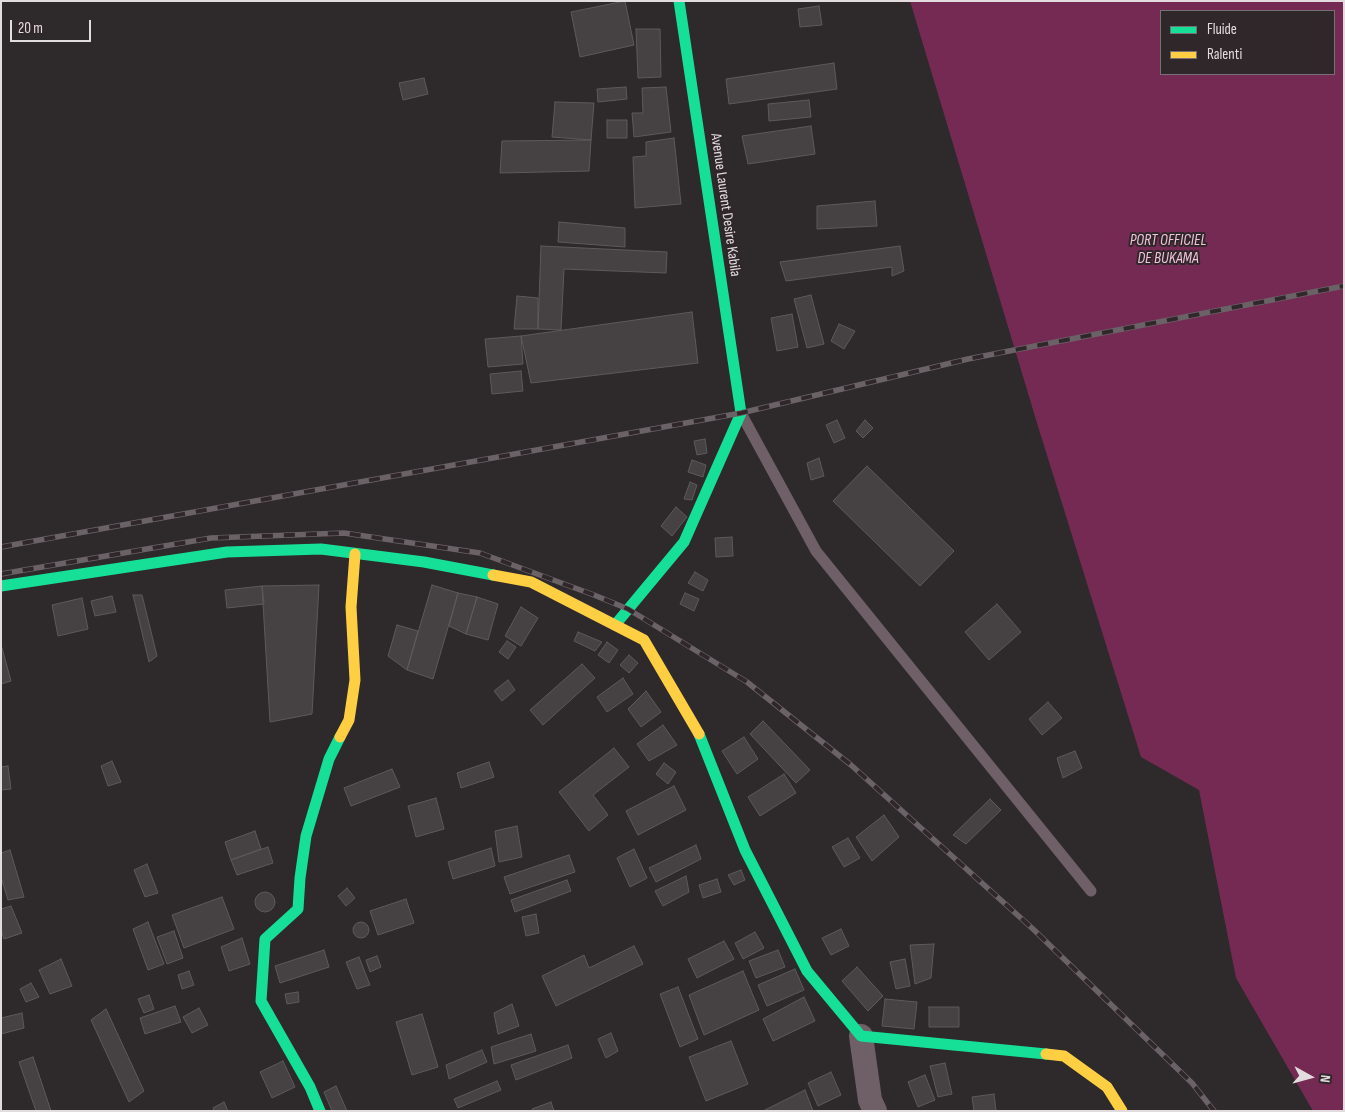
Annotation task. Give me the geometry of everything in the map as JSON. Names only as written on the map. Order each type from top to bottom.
[{"type":"street","name":"Avenue Laurent Desire Kabila","points":[[679,1],[741,413]]},
{"type":"street","points":[[615,625],[684,542],[741,413]]},
{"type":"street","points":[[1,586],[227,552],[321,550],[424,562],[531,582],[644,640],[698,731],[745,850],[807,971],[861,1036],[870,1100],[875,1111]]},
{"type":"street","points":[[320,1111],[310,1087],[261,1001],[266,939],[298,909],[306,836],[329,759],[348,720],[355,680],[351,607],[355,554]]},
{"type":"street","points":[[861,1036],[1064,1056],[1107,1087],[1122,1111]]},
{"type":"lane","points":[[741,413],[816,551],[1091,891]]},
{"type":"water","name":"PORT OFFICIEL DE BUKAMA","points":[[910,1],[1344,1],[1344,1111],[1313,1111],[1236,978],[1199,790],[1141,757],[1037,423]]},
{"type":"building","points":[[625,1],[634,45],[580,57],[571,12]]},
{"type":"building","points":[[819,6],[822,25],[800,27],[798,9]]},
{"type":"building","points":[[636,29],[660,29],[661,77],[638,78]]},
{"type":"building","points":[[834,63],[837,89],[729,104],[726,79]]},
{"type":"building","points":[[424,78],[428,94],[403,100],[399,83]]},
{"type":"building","points":[[626,87],[627,99],[598,102],[597,89]]},
{"type":"building","points":[[666,87],[671,132],[634,137],[632,113],[643,113],[642,88]]},
{"type":"building","points":[[809,100],[811,117],[769,121],[768,104]]},
{"type":"building","points":[[555,102],[594,103],[591,140],[552,137]]},
{"type":"building","points":[[607,120],[627,120],[627,138],[607,138]]},
{"type":"building","points":[[811,126],[815,154],[748,164],[742,136]]},
{"type":"building","points":[[674,138],[681,204],[635,208],[633,157],[646,156],[646,142]]},
{"type":"building","points":[[591,140],[589,171],[500,173],[502,141]]},
{"type":"building","points":[[875,201],[877,226],[817,229],[817,206]]},
{"type":"building","points":[[559,222],[625,228],[625,247],[558,242]]},
{"type":"building","points":[[541,246],[667,252],[666,273],[564,269],[561,330],[538,329]]},
{"type":"building","points":[[900,246],[904,271],[892,276],[892,267],[786,281],[780,262]]},
{"type":"building","points":[[811,295],[824,344],[807,348],[794,299]]},
{"type":"building","points":[[517,296],[538,298],[538,329],[514,329]]},
{"type":"building","points":[[692,312],[698,363],[531,383],[521,336]]},
{"type":"building","points":[[792,314],[798,347],[777,351],[771,318]]},
{"type":"building","points":[[839,324],[855,331],[844,349],[831,341]]},
{"type":"building","points":[[521,336],[523,364],[488,367],[485,339]]},
{"type":"building","points":[[521,371],[523,391],[492,394],[490,374]]},
{"type":"building","points":[[837,420],[845,438],[834,443],[826,425]]},
{"type":"building","points":[[865,420],[873,428],[863,438],[856,431]]},
{"type":"building","points":[[705,439],[707,453],[697,455],[694,441]]},
{"type":"building","points":[[819,458],[824,476],[811,480],[807,463]]},
{"type":"building","points":[[692,460],[706,465],[703,477],[688,472]]},
{"type":"building","points":[[867,466],[954,551],[920,586],[833,501]]},
{"type":"building","points":[[690,482],[697,485],[692,500],[684,499]]},
{"type":"building","points":[[676,507],[687,517],[672,536],[661,526]]},
{"type":"building","points":[[732,537],[733,556],[716,557],[715,538]]},
{"type":"building","points":[[695,572],[708,580],[703,591],[688,583]]},
{"type":"building","points":[[319,585],[312,714],[270,722],[262,586]]},
{"type":"building","points":[[432,585],[458,593],[433,679],[407,670]]},
{"type":"building","points":[[262,586],[264,604],[227,608],[225,590]]},
{"type":"building","points":[[458,593],[477,597],[466,634],[449,626]]},
{"type":"building","points":[[685,593],[699,599],[694,611],[680,604]]},
{"type":"building","points":[[133,595],[142,595],[157,656],[149,662]]},
{"type":"building","points":[[112,596],[116,612],[95,616],[91,601]]},
{"type":"building","points":[[477,597],[498,604],[488,640],[466,634]]},
{"type":"building","points":[[82,598],[88,629],[58,636],[52,605]]},
{"type":"building","points":[[997,604],[1021,632],[989,660],[965,632]]},
{"type":"building","points":[[521,607],[538,618],[521,646],[505,636]]},
{"type":"building","points":[[397,625],[418,631],[407,670],[388,656]]},
{"type":"building","points":[[578,632],[602,642],[595,651],[574,641]]},
{"type":"building","points":[[507,641],[516,647],[508,659],[499,652]]},
{"type":"building","points":[[607,642],[618,650],[609,663],[598,655]]},
{"type":"building","points":[[1,648],[11,681],[1,684]]},
{"type":"building","points":[[629,655],[638,663],[629,673],[620,665]]},
{"type":"building","points":[[582,664],[595,678],[543,725],[530,710]]},
{"type":"building","points":[[623,678],[633,694],[607,712],[597,697]]},
{"type":"building","points":[[508,680],[515,690],[502,701],[494,691]]},
{"type":"building","points":[[646,691],[661,712],[641,727],[628,709]]},
{"type":"building","points":[[1048,702],[1062,718],[1042,735],[1029,719]]},
{"type":"building","points":[[763,721],[810,770],[796,783],[750,734]]},
{"type":"building","points":[[663,725],[677,745],[649,761],[637,744]]},
{"type":"building","points":[[744,737],[758,759],[737,774],[722,751]]},
{"type":"building","points":[[614,748],[629,767],[593,795],[608,815],[589,831],[559,792]]},
{"type":"building","points":[[1075,751],[1082,768],[1063,778],[1057,758]]},
{"type":"building","points":[[112,761],[121,782],[108,786],[101,766]]},
{"type":"building","points":[[489,762],[494,777],[461,788],[457,773]]},
{"type":"building","points":[[664,763],[676,772],[668,784],[656,774]]},
{"type":"building","points":[[8,766],[11,789],[1,790],[1,767]]},
{"type":"building","points":[[392,769],[400,787],[351,806],[344,788]]},
{"type":"building","points":[[784,774],[796,793],[760,816],[748,797]]},
{"type":"building","points":[[674,786],[686,810],[638,835],[626,811]]},
{"type":"building","points":[[436,798],[444,829],[416,837],[408,806]]},
{"type":"building","points":[[990,799],[1001,810],[966,844],[953,835]]},
{"type":"building","points":[[884,815],[899,837],[872,861],[856,837]]},
{"type":"building","points":[[517,826],[522,857],[499,862],[495,831]]},
{"type":"building","points":[[255,831],[261,849],[231,860],[225,842]]},
{"type":"building","points":[[848,838],[860,858],[844,867],[832,847]]},
{"type":"building","points":[[696,845],[701,859],[656,882],[649,868]]},
{"type":"building","points":[[268,847],[273,863],[237,875],[231,860]]},
{"type":"building","points":[[491,848],[495,866],[453,879],[448,862]]},
{"type":"building","points":[[634,849],[647,878],[630,887],[617,858]]},
{"type":"building","points":[[10,850],[24,897],[8,900],[1,877],[1,853]]},
{"type":"building","points":[[569,855],[575,872],[510,894],[504,877]]},
{"type":"building","points":[[147,864],[158,893],[145,897],[134,870]]},
{"type":"building","points":[[741,870],[745,880],[734,885],[728,875]]},
{"type":"building","points":[[686,876],[689,892],[663,906],[655,891]]},
{"type":"building","points":[[717,879],[721,892],[703,898],[699,885]]},
{"type":"building","points":[[567,880],[571,891],[515,912],[511,900]]},
{"type":"building","points":[[347,888],[355,898],[346,906],[338,896]]},
{"type":"building","points":[[265,892],[272,895],[275,902],[272,909],[265,912],[258,909],[255,902],[258,895]]},
{"type":"building","points":[[222,897],[234,929],[184,948],[172,915]]},
{"type":"building","points":[[406,899],[414,923],[378,935],[370,911]]},
{"type":"building","points":[[11,906],[22,933],[4,939],[1,930],[1,909]]},
{"type":"building","points":[[536,914],[539,933],[526,936],[522,917]]},
{"type":"building","points":[[148,922],[164,964],[148,970],[133,929]]},
{"type":"building","points":[[361,922],[369,930],[361,938],[353,930]]},
{"type":"building","points":[[841,929],[849,946],[831,955],[822,938]]},
{"type":"building","points":[[174,931],[183,958],[167,964],[157,937]]},
{"type":"building","points":[[755,932],[764,948],[743,959],[735,943]]},
{"type":"building","points":[[242,938],[250,964],[229,971],[221,947]]},
{"type":"building","points":[[724,941],[734,959],[697,978],[688,959]]},
{"type":"building","points":[[934,944],[931,978],[915,984],[910,945]]},
{"type":"building","points":[[634,946],[643,964],[556,1006],[542,976],[584,955],[589,968]]},
{"type":"building","points":[[324,950],[329,967],[280,983],[275,966]]},
{"type":"building","points":[[778,950],[785,967],[756,978],[749,961]]},
{"type":"building","points":[[377,956],[381,967],[370,972],[366,960]]},
{"type":"building","points":[[359,957],[370,985],[357,989],[346,962]]},
{"type":"building","points":[[61,959],[72,986],[50,994],[39,970]]},
{"type":"building","points":[[905,959],[910,986],[896,989],[890,962]]},
{"type":"building","points":[[857,967],[883,996],[868,1011],[842,981]]},
{"type":"building","points":[[795,969],[804,990],[767,1006],[758,985]]},
{"type":"building","points":[[189,971],[194,985],[182,989],[178,975]]},
{"type":"building","points":[[743,971],[759,1010],[704,1035],[689,995]]},
{"type":"building","points":[[31,983],[39,997],[26,1002],[20,989]]},
{"type":"building","points":[[678,987],[698,1039],[680,1047],[660,994]]},
{"type":"building","points":[[298,992],[299,1002],[287,1004],[285,994]]},
{"type":"building","points":[[149,995],[154,1009],[144,1013],[138,999]]},
{"type":"building","points":[[804,997],[815,1021],[773,1041],[763,1019]]},
{"type":"building","points":[[885,999],[917,1002],[914,1029],[882,1026]]},
{"type":"building","points":[[512,1004],[519,1026],[498,1034],[494,1013]]},
{"type":"building","points":[[175,1006],[181,1022],[145,1034],[140,1018]]},
{"type":"building","points":[[929,1007],[959,1007],[959,1027],[929,1027]]},
{"type":"building","points":[[199,1008],[208,1025],[192,1033],[183,1017]]},
{"type":"building","points":[[106,1009],[144,1091],[129,1102],[91,1020]]},
{"type":"building","points":[[22,1013],[24,1028],[1,1034],[1,1018]]},
{"type":"building","points":[[422,1014],[438,1067],[412,1075],[396,1022]]},
{"type":"building","points":[[611,1033],[618,1051],[606,1058],[598,1039]]},
{"type":"building","points":[[531,1034],[536,1051],[494,1064],[491,1047]]},
{"type":"building","points":[[731,1041],[748,1084],[706,1101],[689,1057]]},
{"type":"building","points":[[568,1045],[572,1058],[516,1080],[511,1065]]},
{"type":"building","points":[[482,1050],[487,1062],[449,1079],[446,1065]]},
{"type":"building","points":[[33,1057],[51,1111],[36,1111],[19,1062]]},
{"type":"building","points":[[283,1061],[295,1087],[272,1098],[260,1072]]},
{"type":"building","points":[[945,1063],[952,1094],[938,1097],[930,1066]]},
{"type":"building","points":[[831,1072],[841,1095],[818,1106],[808,1083]]},
{"type":"building","points":[[925,1075],[935,1100],[918,1107],[908,1082]]},
{"type":"building","points":[[497,1081],[501,1090],[458,1108],[454,1099]]},
{"type":"building","points":[[336,1086],[347,1111],[332,1111],[324,1092]]},
{"type":"building","points":[[805,1090],[813,1111],[763,1111]]},
{"type":"building","points":[[994,1094],[996,1111],[974,1111],[972,1097]]},
{"type":"building","points":[[224,1102],[228,1111],[214,1111],[213,1108]]},
{"type":"building","points":[[551,1102],[554,1111],[533,1111],[532,1109]]},
{"type":"railway","points":[[1,547],[741,413],[968,359],[1344,286]]},
{"type":"railway","points":[[1,574],[211,538],[344,533],[480,553],[628,609],[747,682],[851,765],[1033,929],[1192,1083],[1214,1111]]},
{"type":"traffic: fast","points":[[615,625],[684,542],[741,413],[679,1]]},
{"type":"traffic: fast","points":[[1,586],[227,552],[321,549],[424,562],[493,575]]},
{"type":"traffic: fast","points":[[699,734],[745,850],[807,971],[861,1036],[1046,1054]]},
{"type":"traffic: fast","points":[[320,1111],[310,1087],[261,1001],[265,939],[298,909],[306,836],[329,759],[340,737]]},
{"type":"traffic: slow","points":[[340,737],[349,720],[355,680],[351,607],[355,554]]},
{"type":"traffic: slow","points":[[493,575],[531,582],[644,640],[699,734]]},
{"type":"traffic: slow","points":[[1046,1054],[1064,1056],[1107,1087],[1122,1111]]}]
